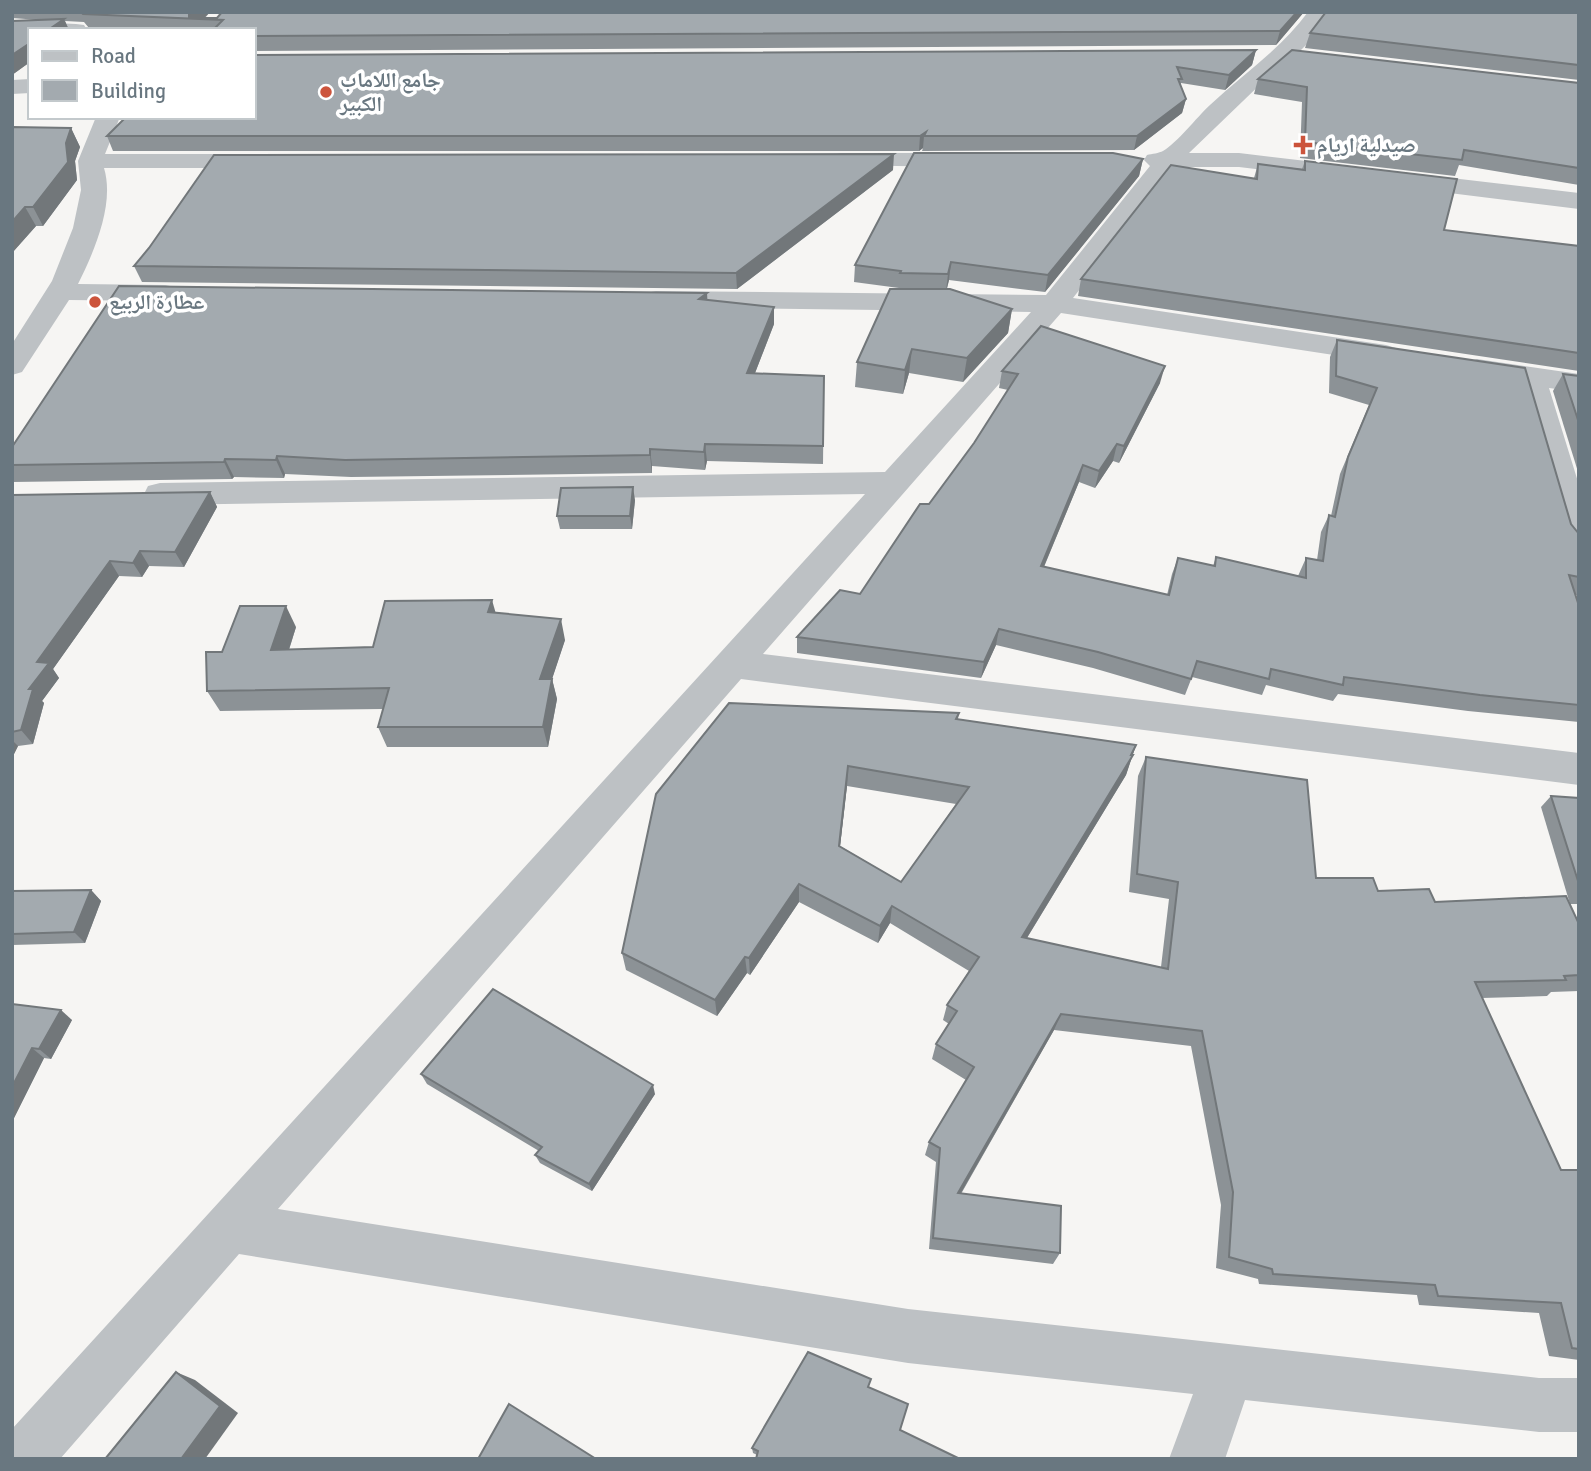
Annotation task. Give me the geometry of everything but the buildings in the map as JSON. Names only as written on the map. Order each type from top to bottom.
[{"type":"street","points":[[23,1459],[1054,304],[1168,160],[1217,111],[1295,56],[1303,36],[1319,12]]},
{"type":"street","points":[[12,27],[33,28]]},
{"type":"street","points":[[1241,55],[1295,56]]},
{"type":"street","points":[[16,354],[61,292],[92,210],[96,173],[93,138],[283,161]]},
{"type":"street","points":[[822,160],[988,160]]},
{"type":"street","points":[[1127,160],[1239,160],[1579,201]]},
{"type":"street","points":[[61,292],[187,293]]},
{"type":"street","points":[[634,299],[1054,304],[1408,358]]},
{"type":"street","points":[[1449,364],[1579,383]]},
{"type":"street","points":[[1530,376],[1579,540]]},
{"type":"street","points":[[136,495],[896,483]]},
{"type":"street","points":[[730,664],[1579,769]]},
{"type":"street","points":[[230,1227],[908,1336],[1539,1405],[1579,1405]]},
{"type":"street","points":[[1197,1459],[1228,1371]]},
{"type":"place","name":"جامع اللاماب الكبير","points":[[326,92]]},
{"type":"place","name":"صيدلية اريام","points":[[1303,145]]},
{"type":"place","name":"عطارة الربيع","points":[[95,302]]}]
